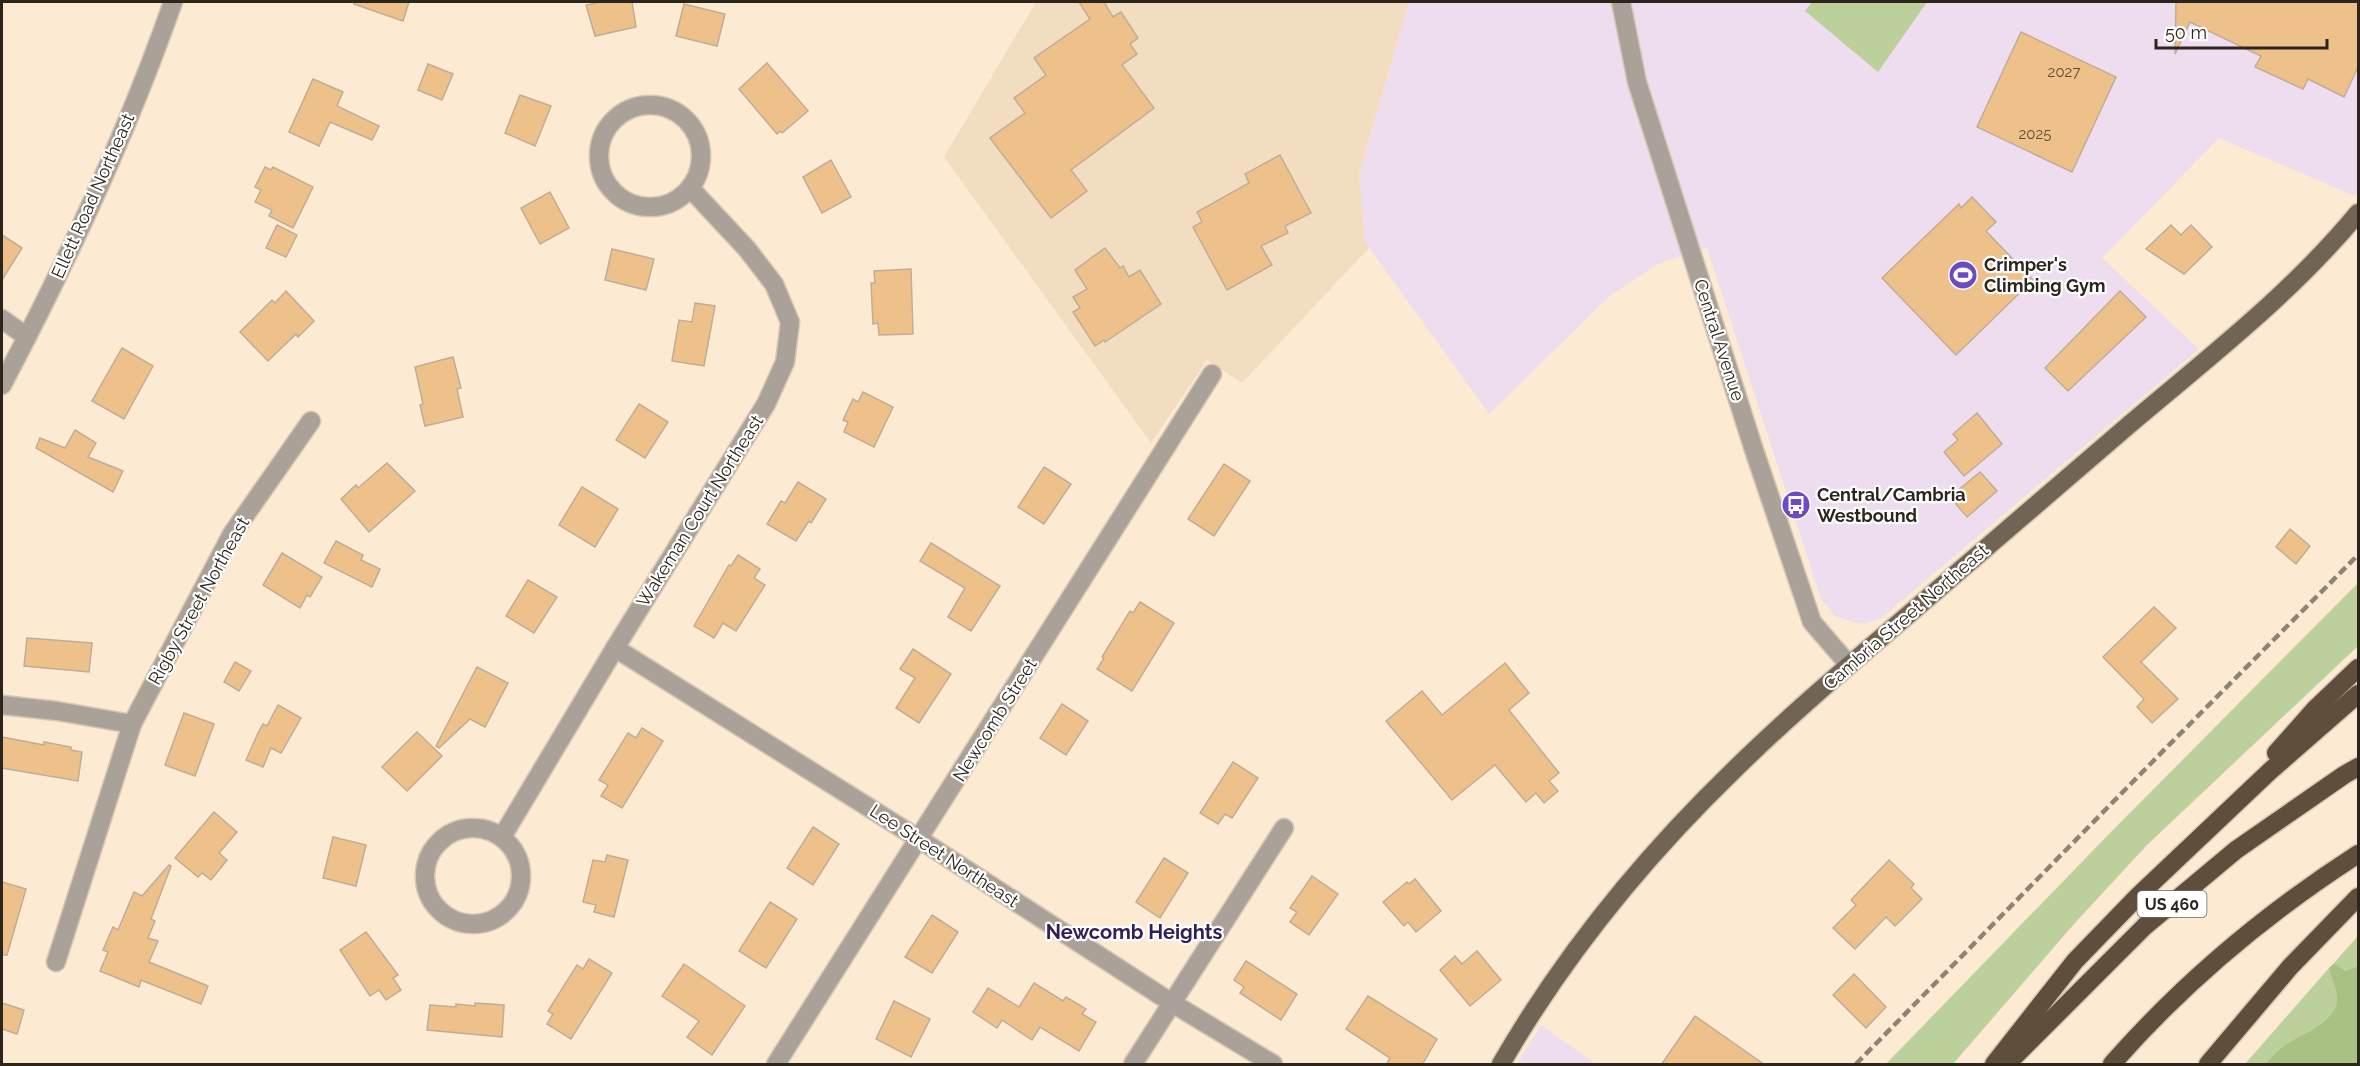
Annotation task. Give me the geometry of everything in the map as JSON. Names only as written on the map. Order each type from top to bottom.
[{"type":"highway","points":[[2206,831],[2315,709],[2358,668]]},
{"type":"highway","points":[[1994,1065],[2075,961],[2206,831],[2358,694]]},
{"type":"highway","name":"US 460","points":[[2006,1065],[2145,926],[2236,850],[2358,767]]},
{"type":"highway","points":[[2112,1065],[2137,1036],[2224,953],[2358,854]]},
{"type":"highway","points":[[2208,1065],[2290,968],[2358,897]]},
{"type":"main road","name":"Cambria Street Northeast","points":[[1502,1065],[1576,949],[1639,871],[1735,769],[1849,665],[2286,289],[2358,213]]},
{"type":"street","name":"Ellett Road Northeast","points":[[2,385],[27,338],[94,195],[157,48],[173,2]]},
{"type":"street","name":"Central Avenue","points":[[1621,2],[1637,82],[1753,447],[1812,622],[1849,665]]},
{"type":"street","points":[[652,105],[671,109],[686,119],[697,135],[701,153],[699,172],[690,188],[674,201],[655,207],[635,205],[617,196],[603,175],[599,150],[608,127],[627,110],[652,105]]},
{"type":"street","name":"Wakeman Court Northeast","points":[[502,837],[615,648],[766,404],[785,362],[790,322],[774,284],[747,249],[690,188]]},
{"type":"street","points":[[2,319],[27,338]]},
{"type":"street","name":"Newcomb Street","points":[[776,1065],[1212,374]]},
{"type":"street","name":"Rigby Street Northeast","points":[[56,962],[132,724],[232,534],[311,421]]},
{"type":"street","name":"Lee Street Northeast","points":[[615,648],[920,839],[1172,1003],[1273,1065]]},
{"type":"street","points":[[2,705],[57,711],[132,724]]},
{"type":"street","points":[[482,828],[502,837],[515,851],[521,869],[520,889],[509,909],[489,922],[470,925],[452,921],[437,910],[427,894],[424,875],[428,857],[441,839],[460,829],[482,828]]},
{"type":"street","points":[[1133,1065],[1284,828]]},
{"type":"shaded area","points":[[1036,2],[1409,2],[1359,174],[1365,242],[1369,248],[1242,383],[1207,360],[1151,443],[944,157]]},
{"type":"shaded area","points":[[1409,2],[2358,2],[2358,191],[2355,196],[2219,138],[2102,258],[2199,349],[1881,618],[1865,624],[1855,623],[1835,616],[1821,599],[1707,248],[1660,263],[1611,295],[1489,414],[1365,242],[1359,175]]},
{"type":"shaded area","points":[[1541,1025],[1596,1064],[1517,1064]]},
{"type":"green space","points":[[1812,2],[1927,2],[1878,72],[1805,11]]},
{"type":"green space","points":[[2358,583],[2358,646],[2147,845],[2074,924],[1953,1064],[1886,1064],[2109,834]]},
{"type":"green space","points":[[2358,936],[2358,966],[2345,971],[2333,964]]},
{"type":"green space","points":[[2333,964],[2345,971],[2358,966],[2358,1064],[2265,1064],[2282,1047],[2324,1021],[2335,1008],[2336,992],[2329,968]]},
{"type":"green space","points":[[2329,968],[2337,1000],[2330,1015],[2316,1027],[2282,1047],[2265,1064],[2245,1064]]},
{"type":"building","points":[[355,2],[409,2],[403,21],[354,4]]},
{"type":"building","points":[[601,2],[632,2],[636,27],[595,36],[586,5]]},
{"type":"building","points":[[1079,2],[1104,2],[1113,17],[1121,12],[1138,38],[1130,44],[1137,54],[1122,65],[1154,108],[1071,170],[1087,191],[1051,218],[990,138],[1025,113],[1014,98],[1046,75],[1034,58],[1090,19]]},
{"type":"building","points":[[2176,2],[2358,2],[2358,67],[2344,97],[2308,79],[2303,89],[2255,67],[2261,56],[2190,22],[2175,54]]},
{"type":"building","points":[[684,4],[725,14],[717,46],[676,36]]},
{"type":"building","points":[[2021,32],[2116,77],[2072,172],[1977,127]]},
{"type":"building","points":[[767,63],[808,111],[782,133],[780,131],[777,134],[739,89]]},
{"type":"building","points":[[428,64],[453,74],[442,100],[418,90]]},
{"type":"building","points":[[313,79],[343,92],[337,106],[379,126],[372,140],[330,122],[319,146],[289,132]]},
{"type":"building","points":[[520,95],[551,106],[535,146],[505,133]]},
{"type":"building","points":[[1280,155],[1311,213],[1285,226],[1288,233],[1261,246],[1272,265],[1227,290],[1193,227],[1202,222],[1197,212],[1249,183],[1245,174]]},
{"type":"building","points":[[831,160],[851,197],[822,213],[803,177]]},
{"type":"building","points":[[265,167],[271,170],[273,167],[313,187],[293,228],[269,216],[272,210],[255,202],[261,190],[255,187]]},
{"type":"building","points":[[550,192],[569,228],[540,244],[521,208]]},
{"type":"building","points":[[1972,197],[1996,222],[1986,231],[2033,280],[1956,355],[1882,278],[1959,204],[1961,208]]},
{"type":"building","points":[[277,225],[297,235],[286,257],[266,248]]},
{"type":"building","points":[[2171,225],[2181,235],[2191,225],[2212,247],[2184,274],[2146,249]]},
{"type":"building","points":[[2,235],[22,248],[2,280]]},
{"type":"building","points":[[1105,248],[1120,268],[1123,266],[1129,277],[1140,270],[1161,304],[1105,342],[1104,340],[1095,346],[1073,312],[1080,308],[1073,297],[1087,289],[1075,270]]},
{"type":"building","points":[[612,249],[654,259],[646,290],[605,280]]},
{"type":"building","points":[[911,269],[913,334],[879,335],[878,323],[873,324],[871,283],[875,283],[874,271]]},
{"type":"building","points":[[286,291],[314,321],[298,337],[296,334],[268,361],[240,332],[272,300],[275,303]]},
{"type":"building","points":[[2120,291],[2146,317],[2068,391],[2045,368]]},
{"type":"building","points":[[695,303],[715,306],[704,366],[672,361],[679,320],[692,322]]},
{"type":"building","points":[[122,348],[153,366],[124,419],[92,401]]},
{"type":"building","points":[[453,357],[461,388],[457,389],[463,417],[425,426],[415,367]]},
{"type":"building","points":[[863,392],[893,407],[874,447],[844,432],[848,422],[843,420],[853,399],[858,402]]},
{"type":"building","points":[[639,404],[668,422],[645,458],[616,440]]},
{"type":"building","points":[[1977,413],[2002,444],[1964,476],[1944,452],[1958,440],[1953,434]]},
{"type":"building","points":[[75,430],[96,443],[88,457],[123,471],[113,492],[36,448],[40,438],[65,448]]},
{"type":"building","points":[[387,463],[415,491],[369,532],[341,499],[356,485],[358,488]]},
{"type":"building","points":[[1224,464],[1250,481],[1214,536],[1188,519]]},
{"type":"building","points":[[1044,467],[1071,484],[1044,524],[1018,507]]},
{"type":"building","points":[[1980,472],[1997,491],[1967,517],[1950,497]]},
{"type":"building","points":[[798,482],[826,499],[796,541],[767,524],[781,501],[785,503]]},
{"type":"building","points":[[582,487],[618,509],[595,547],[559,525]]},
{"type":"building","points":[[2290,529],[2310,546],[2296,564],[2276,547]]},
{"type":"building","points":[[336,541],[363,555],[361,560],[380,569],[372,587],[324,563]]},
{"type":"building","points":[[931,543],[1000,586],[971,631],[948,617],[965,588],[920,561]]},
{"type":"building","points":[[282,553],[322,577],[310,597],[307,595],[300,608],[263,585]]},
{"type":"building","points":[[738,555],[760,569],[754,578],[765,585],[736,631],[723,623],[714,638],[694,626],[729,565],[731,566]]},
{"type":"building","points":[[528,580],[557,597],[534,633],[506,616]]},
{"type":"building","points":[[1140,602],[1174,623],[1132,691],[1097,669],[1130,611],[1133,613]]},
{"type":"building","points":[[2154,607],[2176,628],[2141,662],[2178,699],[2152,723],[2137,707],[2144,699],[2103,657]]},
{"type":"building","points":[[27,638],[92,643],[89,672],[24,666]]},
{"type":"building","points":[[913,649],[951,674],[919,723],[896,708],[915,678],[900,669]]},
{"type":"building","points":[[235,662],[251,671],[239,691],[224,682]]},
{"type":"building","points":[[1505,663],[1529,693],[1509,710],[1559,773],[1549,781],[1558,791],[1544,803],[1536,793],[1526,802],[1495,765],[1452,800],[1386,721],[1422,691],[1442,715]]},
{"type":"building","points":[[477,667],[508,683],[485,727],[470,719],[439,748],[436,746]]},
{"type":"building","points":[[1062,704],[1088,721],[1066,755],[1040,738]]},
{"type":"building","points":[[278,705],[301,718],[281,753],[271,748],[263,767],[246,760],[263,724],[267,726]]},
{"type":"building","points":[[184,713],[214,724],[195,776],[165,765]]},
{"type":"building","points":[[642,728],[663,741],[622,808],[601,796],[608,785],[599,780],[628,733],[636,738]]},
{"type":"building","points":[[417,732],[442,756],[407,791],[382,767]]},
{"type":"building","points":[[2,737],[44,745],[44,742],[71,747],[71,750],[82,752],[78,781],[2,768]]},
{"type":"building","points":[[1233,762],[1258,778],[1232,818],[1225,814],[1218,824],[1200,813]]},
{"type":"building","points":[[214,812],[237,832],[219,853],[227,860],[211,880],[202,873],[198,877],[175,858]]},
{"type":"building","points":[[813,827],[839,844],[813,885],[787,868]]},
{"type":"building","points":[[333,837],[366,845],[356,886],[323,878]]},
{"type":"building","points":[[607,855],[628,860],[614,917],[594,912],[596,905],[583,902],[593,860],[605,862]]},
{"type":"building","points":[[1164,858],[1188,873],[1160,918],[1136,902]]},
{"type":"building","points":[[1889,860],[1914,884],[1911,888],[1922,899],[1895,926],[1886,917],[1855,949],[1833,928],[1856,905],[1851,900]]},
{"type":"building","points":[[169,865],[171,866],[151,919],[155,921],[148,938],[158,941],[149,962],[208,986],[201,1004],[141,980],[139,987],[100,971],[108,952],[103,950],[113,927],[118,930],[134,892],[142,896]]},
{"type":"building","points":[[1312,876],[1338,894],[1309,935],[1290,922],[1297,912],[1290,908]]},
{"type":"building","points":[[1415,879],[1441,911],[1416,932],[1408,922],[1404,926],[1383,902],[1407,882],[1409,884]]},
{"type":"building","points":[[2,882],[26,889],[7,955],[2,955]]},
{"type":"building","points":[[770,902],[797,919],[766,968],[739,951]]},
{"type":"building","points":[[932,915],[958,932],[932,973],[905,957]]},
{"type":"building","points":[[366,932],[398,975],[393,978],[401,990],[386,1000],[379,990],[370,996],[340,950]]},
{"type":"building","points":[[1477,951],[1501,980],[1470,1006],[1440,970],[1455,956],[1462,964]]},
{"type":"building","points":[[589,959],[612,973],[571,1039],[547,1024],[553,1014],[548,1011],[577,965],[583,969]]},
{"type":"building","points":[[1246,961],[1297,994],[1281,1020],[1240,993],[1244,987],[1234,980]]},
{"type":"building","points":[[684,964],[745,1006],[712,1055],[687,1037],[699,1021],[662,996]]},
{"type":"building","points":[[1854,974],[1886,1007],[1866,1028],[1833,995]]},
{"type":"building","points":[[1034,983],[1063,1001],[1066,997],[1086,1009],[1082,1014],[1096,1022],[1079,1051],[1040,1027],[1032,1040],[1002,1020],[997,1028],[973,1012],[988,988],[1019,1007]]},
{"type":"building","points":[[1368,996],[1437,1039],[1422,1065],[1386,1065],[1390,1058],[1346,1029]]},
{"type":"building","points":[[894,1001],[930,1019],[911,1057],[876,1039]]},
{"type":"building","points":[[2,1003],[24,1010],[17,1034],[2,1029]]},
{"type":"building","points":[[475,1003],[504,1005],[502,1037],[427,1030],[430,1005],[456,1007],[456,1004],[475,1006]]},
{"type":"building","points":[[1695,1016],[1765,1065],[1661,1065]]},
{"type":"railway","points":[[1856,1064],[2358,555]]},
{"type":"place","name":"Crimper's Climbing Gym","points":[[1963,275]]},
{"type":"place","name":"Central/Cambria Westbound","points":[[1796,505]]},
{"type":"district","name":"Newcomb Heights","points":[[1134,932]]}]
